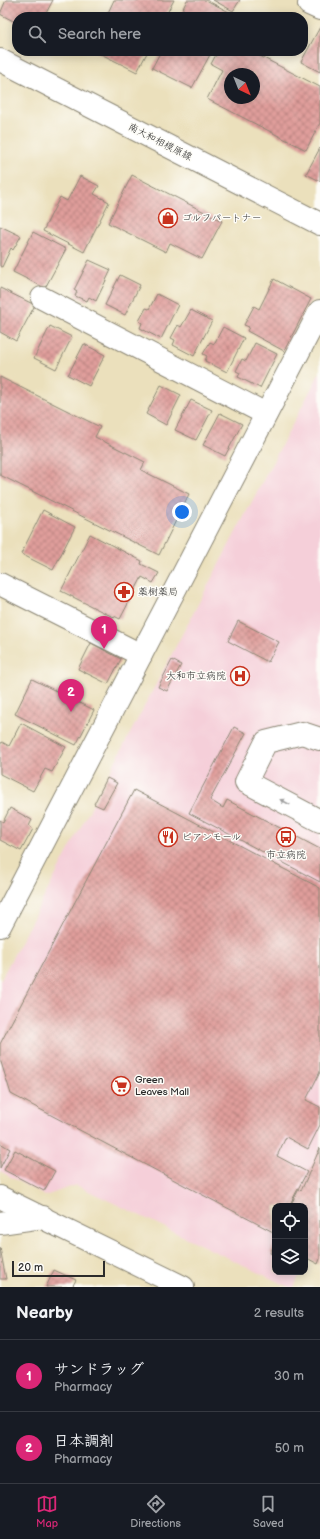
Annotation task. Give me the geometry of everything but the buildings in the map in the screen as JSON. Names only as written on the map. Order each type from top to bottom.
[{"type":"street","points":[[311,0],[309,4],[320,9]]},
{"type":"street","name":"南大和相模原線","points":[[0,60],[320,224]]},
{"type":"street","points":[[42,298],[266,414]]},
{"type":"street","points":[[0,926],[320,311]]},
{"type":"street","points":[[0,584],[141,656]]},
{"type":"street","points":[[320,739],[302,733],[266,742],[246,782],[320,820]]},
{"type":"street","points":[[0,1197],[183,1287]]},
{"type":"street","points":[[0,1224],[43,1217]]},
{"type":"shaded area","name":"大和市立病院","points":[[320,372],[320,1235],[308,1259],[308,1203],[272,1203],[272,1275],[300,1275],[294,1287],[289,1287],[76,1185],[45,1196],[0,1171],[0,981]]},
{"type":"place","name":"ゴルフパートナー","points":[[168,218]]},
{"type":"place","name":"薬樹薬局","points":[[124,592]]},
{"type":"place","name":"サンドラッグ","points":[[104,649]]},
{"type":"place","name":"大和市立病院","points":[[240,676]]},
{"type":"place","name":"日本調剤","points":[[71,712]]},
{"type":"place","name":"ビアンモール","points":[[168,837]]},
{"type":"place","name":"市立病院","points":[[286,837]]},
{"type":"place","name":"Green Leaves Mall","points":[[121,1086]]}]
